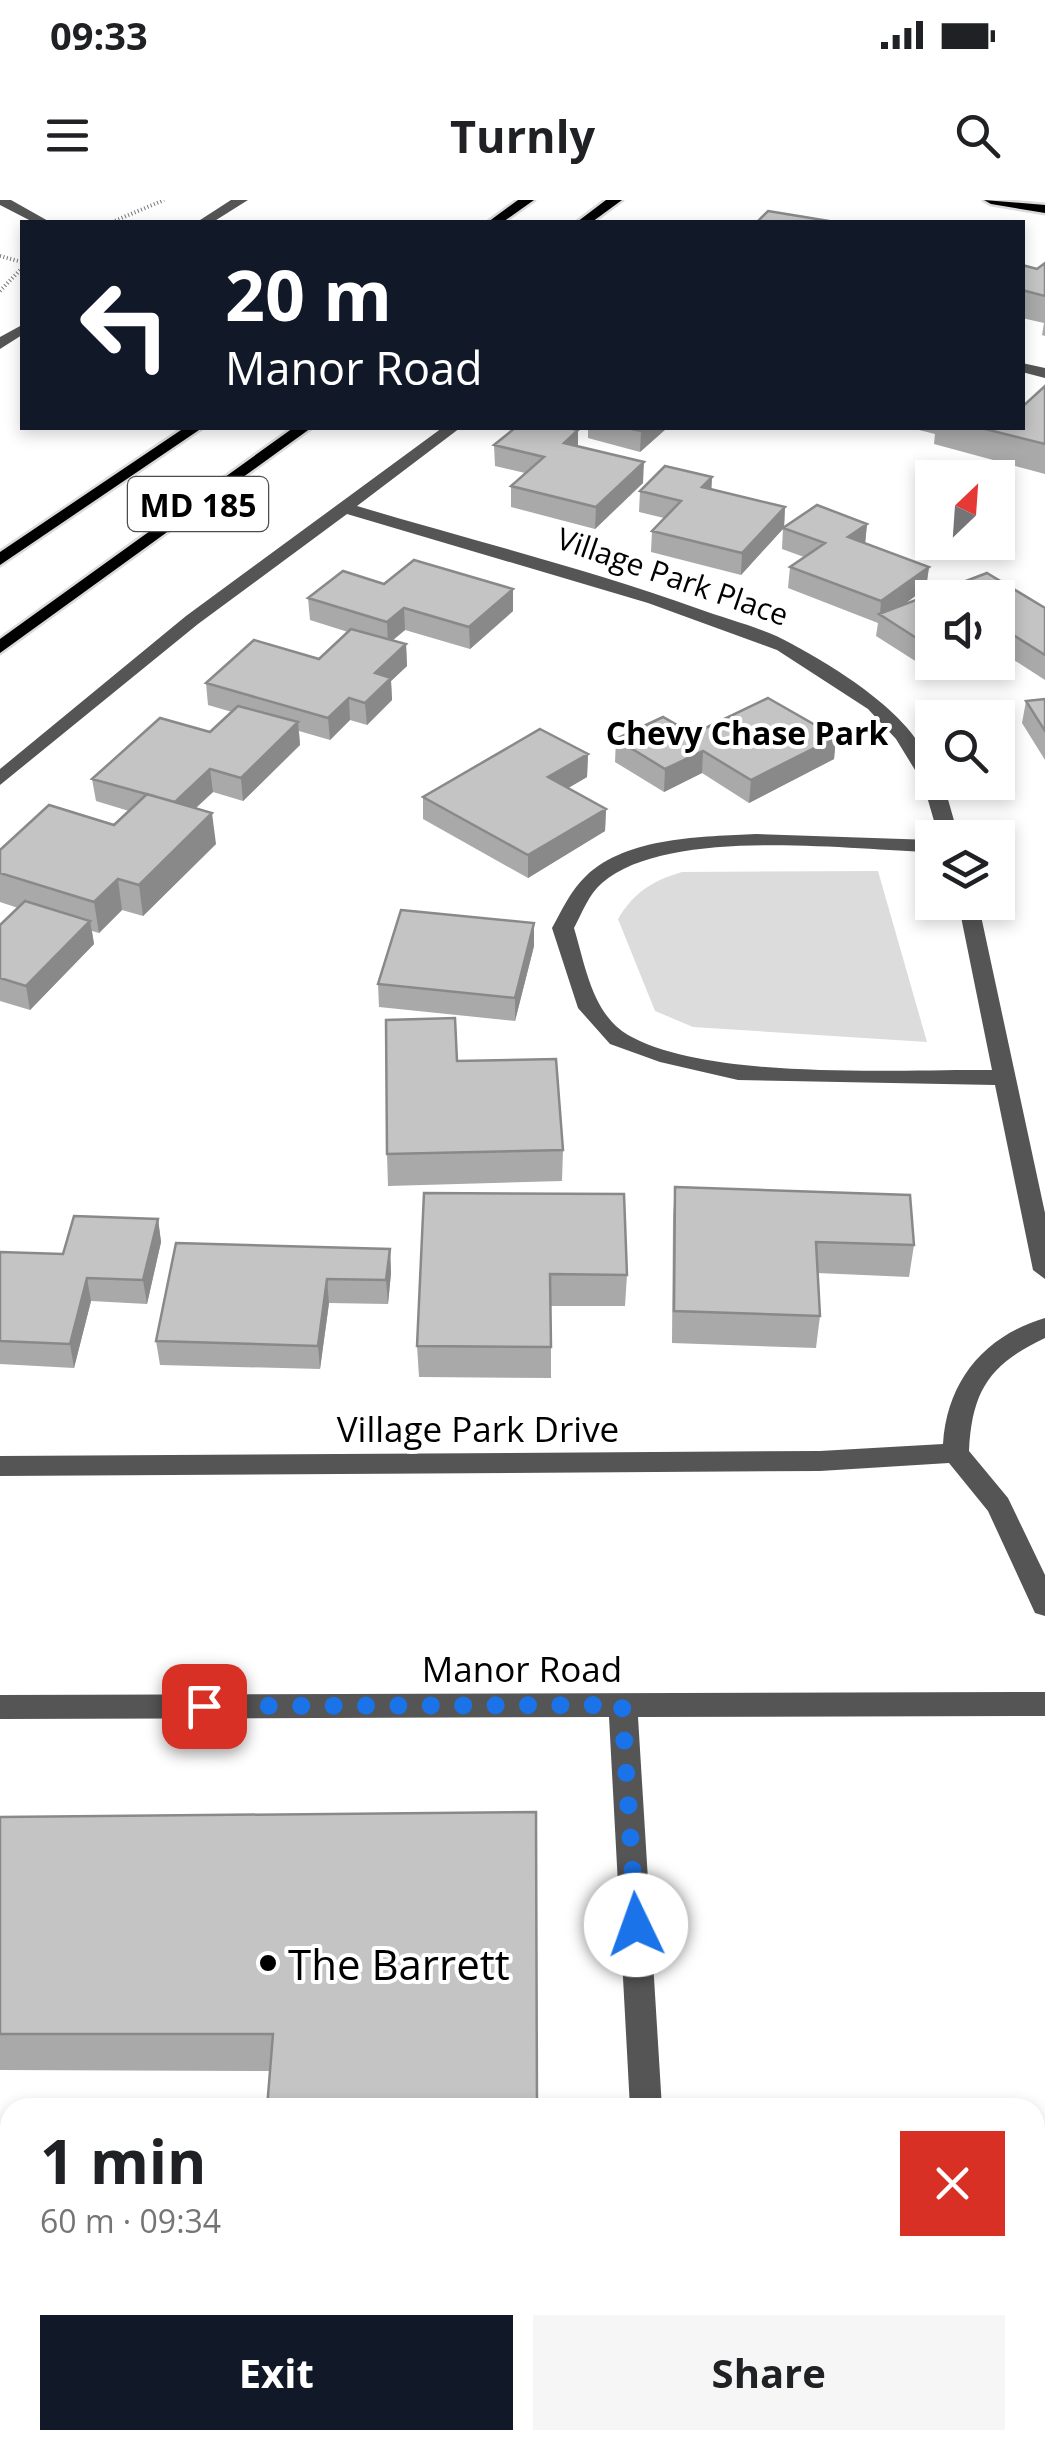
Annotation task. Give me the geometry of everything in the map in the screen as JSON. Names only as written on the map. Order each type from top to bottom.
[{"type":"main road","points":[[497,220],[528,200]]},
{"type":"main road","points":[[587,220],[615,200]]},
{"type":"main road","points":[[991,200],[1045,209]]},
{"type":"main road","name":"MD 185","points":[[0,560],[191,430]]},
{"type":"main road","name":"MD 185","points":[[0,648],[300,430]]},
{"type":"street","points":[[0,200],[39,220]]},
{"type":"street","points":[[207,220],[241,200]]},
{"type":"street","points":[[0,779],[192,620],[449,430]]},
{"type":"street","name":"Village Park Place","points":[[346,508],[654,599],[783,646],[874,705],[915,753]]},
{"type":"street","points":[[915,846],[686,842],[638,852],[594,878],[563,928],[586,1004],[618,1040],[668,1057],[738,1073],[1004,1078]]},
{"type":"street","points":[[972,920],[1045,1270]]},
{"type":"street","points":[[1045,1328],[1010,1342],[974,1372],[962,1398],[956,1453],[999,1506],[1045,1605]]},
{"type":"street","name":"Village Park Drive","points":[[0,1466],[820,1462],[956,1453]]},
{"type":"street","name":"Manor Road","points":[[0,1707],[1045,1704]]},
{"type":"street","points":[[622,1705],[645,2098]]},
{"type":"path","points":[[117,220],[164,200]]},
{"type":"path","points":[[0,291],[20,267]]},
{"type":"shaded area","points":[[878,871],[927,1042],[693,1027],[655,1011],[618,919],[645,889],[682,872]]},
{"type":"building","points":[[768,211],[823,220],[759,220]]},
{"type":"building","points":[[1045,263],[1045,296],[1025,291],[1025,266],[1037,269]]},
{"type":"building","points":[[1045,386],[1045,444],[989,430],[1025,430],[1025,404]]},
{"type":"building","points":[[513,430],[578,430],[564,443],[644,462],[596,507],[511,486],[544,457],[494,445]]},
{"type":"building","points":[[665,466],[712,477],[702,487],[785,507],[742,553],[652,531],[681,501],[640,491]]},
{"type":"building","points":[[817,505],[867,524],[848,537],[929,567],[881,601],[790,567],[825,543],[783,528]]},
{"type":"building","points":[[414,560],[513,589],[469,627],[404,608],[387,622],[308,598],[343,571],[384,584]]},
{"type":"building","points":[[987,573],[999,580],[969,580]]},
{"type":"building","points":[[1015,590],[1045,608],[1045,655],[1015,636]]},
{"type":"building","points":[[915,600],[915,637],[879,614]]},
{"type":"building","points":[[351,629],[406,644],[375,673],[391,678],[365,703],[349,698],[328,718],[206,683],[254,640],[319,659]]},
{"type":"building","points":[[768,698],[836,737],[751,780],[703,751],[665,769],[616,739],[663,717],[693,734]]},
{"type":"building","points":[[1045,699],[1045,731],[1026,701]]},
{"type":"building","points":[[238,706],[298,722],[241,778],[210,769],[175,802],[92,779],[160,718],[210,732]]},
{"type":"building","points":[[540,729],[588,754],[548,777],[606,809],[528,855],[423,797]]},
{"type":"building","points":[[147,794],[212,813],[139,885],[118,879],[94,902],[0,873],[0,850],[49,805],[114,825]]},
{"type":"building","points":[[25,901],[90,921],[26,986],[0,978],[0,925]]},
{"type":"building","points":[[401,910],[534,923],[515,998],[378,984]]},
{"type":"building","points":[[455,1018],[457,1061],[556,1059],[563,1150],[387,1154],[386,1020]]},
{"type":"building","points":[[675,1187],[910,1195],[914,1245],[816,1242],[820,1316],[674,1311]]},
{"type":"building","points":[[424,1193],[624,1194],[627,1275],[550,1274],[551,1347],[417,1346]]},
{"type":"building","points":[[74,1216],[158,1219],[143,1280],[87,1278],[70,1344],[0,1341],[0,1252],[63,1254]]},
{"type":"building","points":[[176,1243],[390,1249],[386,1280],[327,1279],[318,1346],[156,1341]]},
{"type":"building","name":"The Barrett","points":[[536,1812],[537,2098],[268,2098],[273,2034],[0,2034],[0,1817]]},
{"type":"place","name":"The Barrett","points":[[268,1963]]},
{"type":"district","name":"Chevy Chase Park","points":[[747,732]]},
{"type":"route","points":[[204,1706],[622,1705],[636,1925]]}]
